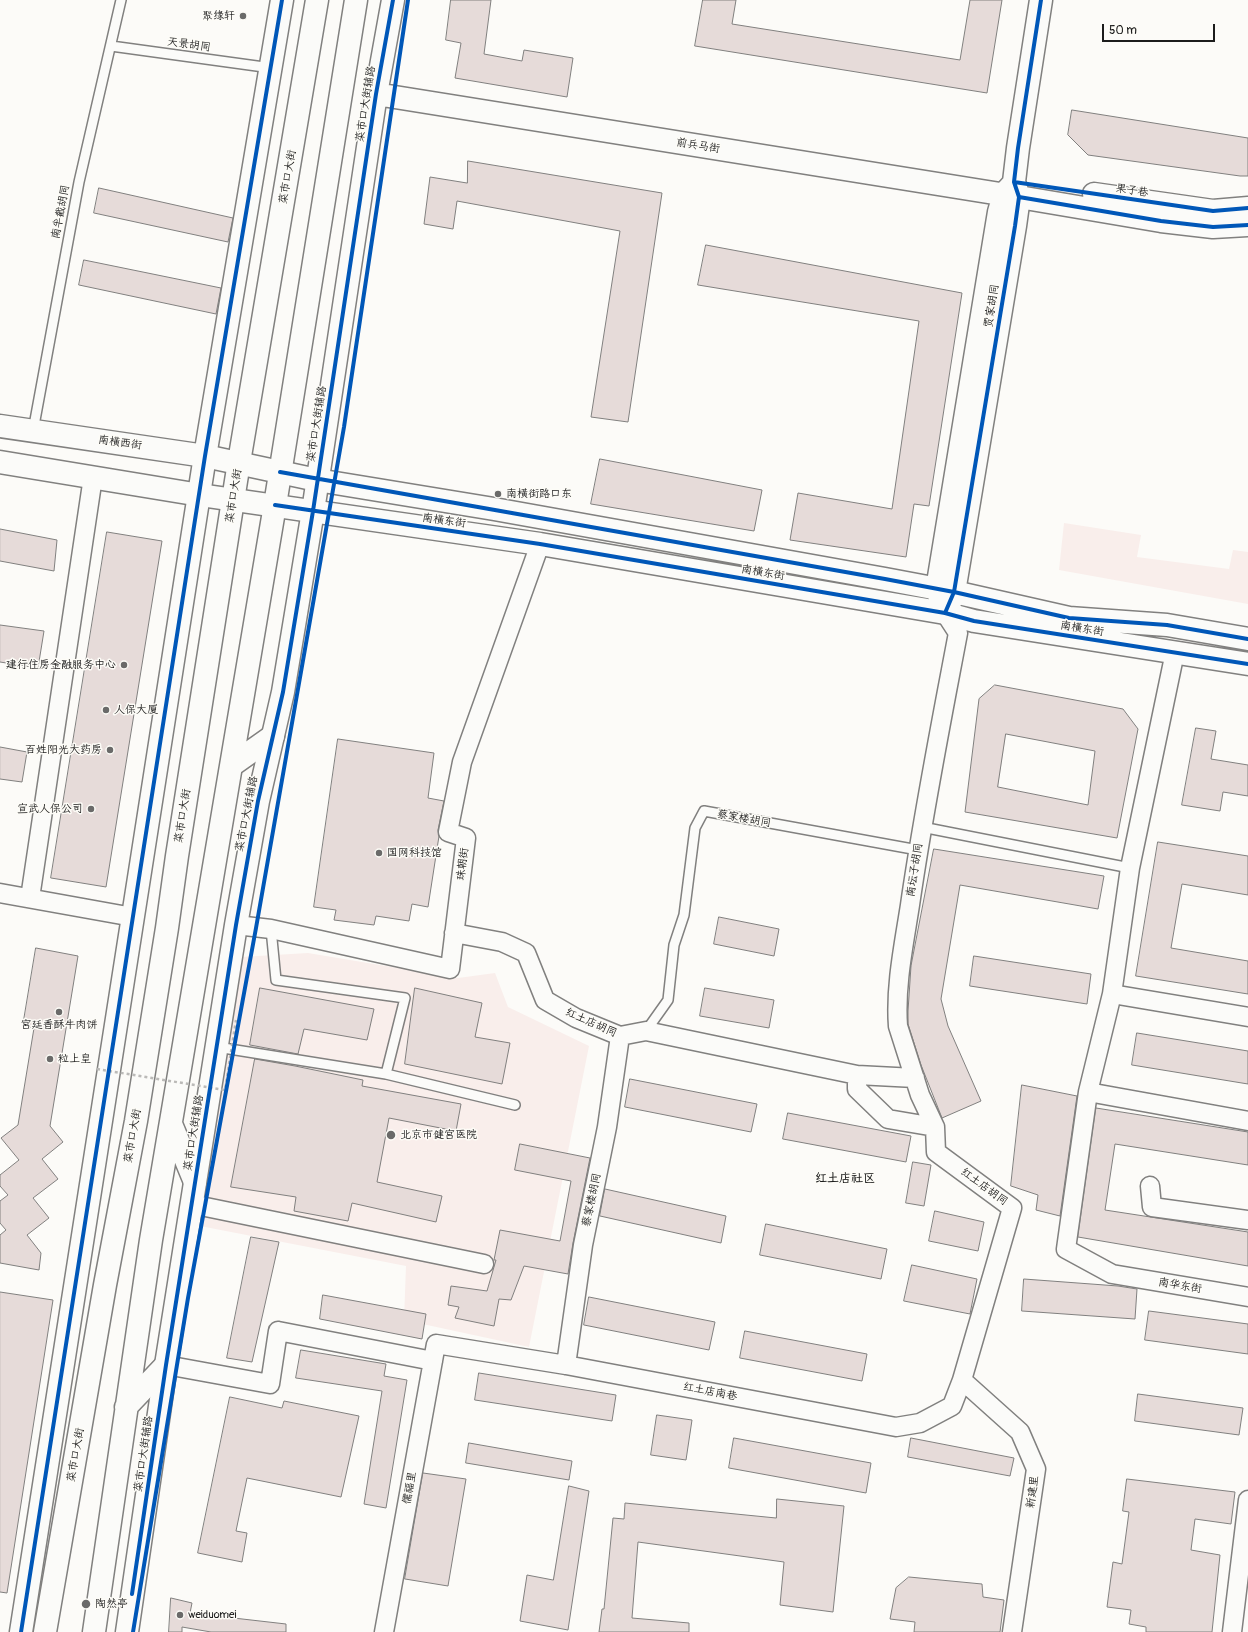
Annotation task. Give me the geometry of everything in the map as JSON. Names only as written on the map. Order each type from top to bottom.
[{"type":"main road","points":[[21,1632],[205,456],[282,0]]},
{"type":"main road","name":"菜市口大街","points":[[45,1632],[105,1285],[138,1105],[239,462],[318,0]]},
{"type":"main road","points":[[94,1632],[151,1240],[275,505],[356,0]]},
{"type":"main road","name":"菜市口大街辅路","points":[[127,1632],[191,1204],[225,1048],[236,925],[258,801],[282,692],[313,511],[378,88],[393,0]]},
{"type":"main road","name":"贾家胡同","points":[[945,613],[946,591],[1013,191],[1018,148],[1041,0]]},
{"type":"main road","name":"前兵马街","points":[[378,88],[1013,191]]},
{"type":"main road","points":[[1013,191],[1161,221],[1212,227],[1248,225]]},
{"type":"main road","name":"果子巷","points":[[1013,191],[1213,211],[1248,208]]},
{"type":"main road","name":"南横西街","points":[[0,426],[205,456],[239,462],[280,472]]},
{"type":"main road","points":[[0,462],[200,495],[234,499]]},
{"type":"main road","name":"南横东街","points":[[280,472],[317,480],[494,509],[946,591],[1068,618],[1167,625],[1248,639]]},
{"type":"main road","name":"南横东街","points":[[234,499],[540,544],[945,613],[974,621],[1248,664]]},
{"type":"main road","points":[[232,765],[273,736]]},
{"type":"main road","points":[[171,1124],[195,1182]]},
{"type":"main road","points":[[126,1407],[166,1365]]},
{"type":"street","points":[[30,898],[93,477]]},
{"type":"street","name":"珠朝街","points":[[236,925],[271,929],[450,969],[466,838],[448,832],[462,762],[540,544]]},
{"type":"street","name":"南坛子胡同","points":[[935,1127],[920,1095],[898,1026],[897,1015],[901,963],[918,850],[958,633],[945,613]]},
{"type":"street","points":[[1175,652],[1130,868],[1112,994],[1088,1092],[1248,1121]]},
{"type":"street","points":[[0,893],[133,917]]},
{"type":"street","name":"红土店胡同","points":[[454,933],[502,942],[526,953],[545,1000],[576,1018],[620,1036],[646,1031],[857,1075],[915,1078]]},
{"type":"street","points":[[1112,994],[1248,1017]]},
{"type":"street","name":"蔡家楼胡同","points":[[566,1365],[583,1245],[607,1127],[620,1036]]},
{"type":"street","points":[[857,1075],[856,1089],[888,1119],[935,1127]]},
{"type":"street","name":"南华东街","points":[[1088,1092],[1066,1248],[1112,1274],[1248,1297]]},
{"type":"street","name":"红土店胡同","points":[[935,1127],[936,1152],[1012,1208],[962,1380]]},
{"type":"street","points":[[1150,1186],[1152,1207],[1248,1220]]},
{"type":"street","points":[[191,1204],[484,1264]]},
{"type":"street","name":"红土店南巷","points":[[166,1365],[270,1384],[278,1331],[435,1353],[566,1365],[896,1427],[920,1422],[952,1406],[962,1380]]},
{"type":"street","name":"儒福里","points":[[384,1632],[435,1353]]},
{"type":"street","name":"新建里","points":[[962,1380],[1020,1432],[1036,1469],[1012,1632]]},
{"type":"street","points":[[1232,1632],[1248,1500]]},
{"type":"lane","name":"南半截胡同","points":[[32,431],[80,182],[122,0]]},
{"type":"lane","name":"天景胡同","points":[[111,46],[264,67]]},
{"type":"lane","name":"蔡家楼胡同","points":[[646,1031],[668,1000],[674,945],[684,915],[695,828],[704,811],[918,850]]},
{"type":"lane","points":[[922,828],[1130,868]]},
{"type":"lane","points":[[271,929],[276,980],[405,998],[386,1074]]},
{"type":"lane","points":[[225,1048],[386,1074],[515,1105]]},
{"type":"path","points":[[225,1094],[225,1048],[237,1019]]},
{"type":"path","points":[[98,1069],[225,1090],[237,1019]]},
{"type":"shaded area","points":[[1064,523],[1141,535],[1137,557],[1229,569],[1233,550],[1248,552],[1248,604],[1059,570]]},
{"type":"shaded area","name":"北京市健宫医院","points":[[308,953],[458,978],[495,973],[508,1007],[589,1046],[529,1347],[404,1320],[406,1266],[195,1225],[241,957]]},
{"type":"building","points":[[451,0],[491,0],[484,54],[522,61],[524,50],[573,58],[567,97],[455,78],[461,43],[446,40]]},
{"type":"building","points":[[703,0],[736,0],[732,24],[960,60],[970,0],[1002,0],[987,93],[695,46]]},
{"type":"building","points":[[1072,110],[1248,138],[1248,176],[1088,155],[1068,135]]},
{"type":"building","points":[[468,161],[662,193],[628,422],[591,417],[620,231],[457,201],[453,229],[424,224],[430,177],[467,183]]},
{"type":"building","points":[[99,188],[233,218],[228,242],[94,213]]},
{"type":"building","points":[[706,245],[962,293],[929,506],[914,504],[906,557],[790,540],[798,493],[892,509],[919,321],[698,285]]},
{"type":"building","points":[[84,260],[221,288],[216,314],[79,285]]},
{"type":"building","points":[[600,459],[762,490],[754,531],[591,504]]},
{"type":"building","points":[[0,529],[57,540],[54,571],[0,561]]},
{"type":"building","name":"人保大厦","points":[[107,532],[162,541],[106,887],[51,878]]},
{"type":"building","points":[[0,625],[44,631],[38,668],[0,662]]},
{"type":"building","points":[[995,685],[1123,709],[1138,729],[1117,838],[965,812],[979,699]],"holes":[[[1006,734],[1095,751],[1088,805],[998,787]]]},
{"type":"building","points":[[1196,728],[1216,731],[1211,759],[1248,765],[1248,796],[1223,792],[1220,811],[1182,805]]},
{"type":"building","name":"国网科技馆","points":[[338,739],[434,753],[428,798],[444,801],[438,830],[439,836],[428,907],[412,904],[409,921],[376,916],[374,925],[334,920],[336,910],[314,907]]},
{"type":"building","points":[[0,747],[27,752],[22,782],[0,779]]},
{"type":"building","points":[[1158,842],[1248,856],[1248,895],[1182,884],[1171,948],[1248,961],[1248,994],[1136,976]]},
{"type":"building","points":[[934,849],[1104,876],[1098,909],[960,885],[941,999],[948,1026],[981,1101],[942,1118],[921,1065],[908,1024],[911,966]]},
{"type":"building","points":[[719,917],[779,929],[774,956],[714,944]]},
{"type":"building","points":[[36,948],[78,956],[50,1126],[63,1142],[42,1159],[58,1179],[33,1198],[49,1218],[27,1235],[41,1253],[39,1270],[0,1263],[0,1235],[6,1230],[0,1223],[0,1201],[8,1195],[0,1186],[0,1175],[19,1160],[1,1138],[18,1125],[34,1028],[23,1026]]},
{"type":"building","points":[[974,956],[1091,974],[1087,1004],[970,986]]},
{"type":"building","points":[[260,988],[374,1009],[367,1040],[304,1029],[298,1054],[250,1045]]},
{"type":"building","points":[[415,988],[482,1003],[475,1037],[510,1043],[502,1084],[405,1064]]},
{"type":"building","points":[[705,988],[774,1000],[769,1028],[700,1016]]},
{"type":"building","points":[[1137,1033],[1248,1051],[1248,1084],[1132,1065]]},
{"type":"building","points":[[255,1059],[363,1080],[362,1086],[461,1104],[456,1131],[389,1118],[377,1182],[442,1196],[436,1222],[352,1203],[348,1221],[294,1211],[296,1197],[231,1187]]},
{"type":"building","points":[[630,1079],[757,1104],[751,1132],[625,1107]]},
{"type":"building","points":[[1022,1085],[1077,1096],[1060,1216],[1036,1210],[1038,1195],[1011,1186]]},
{"type":"building","points":[[1096,1108],[1248,1132],[1248,1165],[1115,1144],[1105,1210],[1248,1232],[1248,1266],[1078,1237]]},
{"type":"building","points":[[788,1113],[911,1136],[906,1162],[783,1139]]},
{"type":"building","points":[[520,1144],[590,1158],[568,1274],[524,1266],[511,1300],[499,1299],[494,1326],[455,1318],[459,1307],[448,1305],[451,1286],[487,1291],[496,1260],[494,1260],[500,1230],[560,1241],[571,1181],[515,1170]]},
{"type":"building","points":[[913,1162],[931,1165],[924,1206],[906,1203]]},
{"type":"building","points":[[605,1189],[726,1216],[721,1243],[600,1216]]},
{"type":"building","points":[[935,1211],[984,1222],[978,1251],[929,1241]]},
{"type":"building","points":[[766,1224],[887,1249],[881,1279],[760,1255]]},
{"type":"building","points":[[251,1237],[279,1242],[252,1362],[227,1358]]},
{"type":"building","points":[[912,1265],[977,1279],[970,1314],[904,1301]]},
{"type":"building","points":[[1024,1279],[1118,1286],[1137,1289],[1135,1319],[1022,1311]]},
{"type":"building","points":[[0,1292],[53,1300],[7,1593],[0,1592]]},
{"type":"building","points":[[323,1295],[426,1314],[422,1339],[320,1319]]},
{"type":"building","points":[[589,1297],[715,1322],[709,1350],[584,1325]]},
{"type":"building","points":[[1149,1311],[1248,1324],[1248,1354],[1145,1340]]},
{"type":"building","points":[[745,1331],[867,1354],[862,1381],[740,1358]]},
{"type":"building","points":[[301,1350],[386,1364],[384,1376],[407,1380],[386,1508],[364,1504],[382,1391],[296,1378]]},
{"type":"building","points":[[479,1373],[616,1395],[612,1421],[475,1400]]},
{"type":"building","points":[[1138,1394],[1243,1408],[1239,1435],[1135,1421]]},
{"type":"building","points":[[230,1397],[282,1408],[284,1401],[359,1416],[341,1497],[247,1478],[236,1531],[247,1533],[242,1562],[198,1553]]},
{"type":"building","points":[[657,1415],[692,1420],[686,1460],[651,1455]]},
{"type":"building","points":[[734,1438],[871,1463],[866,1493],[729,1468]]},
{"type":"building","points":[[911,1438],[1014,1458],[1010,1476],[908,1457]]},
{"type":"building","points":[[469,1443],[572,1461],[569,1480],[466,1463]]},
{"type":"building","points":[[423,1473],[466,1479],[448,1586],[405,1579]]},
{"type":"building","points":[[1127,1479],[1235,1492],[1231,1524],[1195,1519],[1191,1550],[1220,1555],[1212,1632],[1146,1632],[1146,1627],[1129,1624],[1131,1610],[1107,1607],[1113,1562],[1122,1564],[1129,1512],[1123,1511]]},
{"type":"building","points":[[569,1486],[589,1491],[568,1630],[520,1621],[527,1575],[553,1580]]},
{"type":"building","points":[[777,1499],[844,1506],[833,1612],[780,1605],[784,1562],[638,1542],[632,1618],[689,1623],[689,1632],[599,1632],[602,1609],[604,1609],[613,1518],[624,1519],[625,1503],[776,1518]]},
{"type":"building","points":[[909,1577],[982,1584],[983,1597],[1004,1600],[1000,1632],[914,1632],[915,1622],[890,1619],[896,1588]]},
{"type":"building","points":[[171,1598],[192,1603],[190,1613],[286,1624],[286,1632],[211,1632],[182,1627],[182,1632],[169,1632]]},
{"type":"cycle path","points":[[21,1632],[205,456],[282,0]]},
{"type":"cycle path","points":[[132,1594],[166,1365],[236,925],[258,801],[283,692],[313,511],[376,94],[393,0]]},
{"type":"cycle path","points":[[133,1632],[188,1298],[256,928],[344,427],[408,0]]},
{"type":"cycle path","points":[[945,613],[954,592],[1015,226],[1019,197],[1014,182],[1041,0]]},
{"type":"cycle path","points":[[1014,182],[1213,211],[1248,208]]},
{"type":"cycle path","points":[[1019,197],[1161,221],[1213,227],[1248,225]]},
{"type":"cycle path","points":[[280,472],[885,579],[954,592],[1069,618],[1167,625],[1248,639]]},
{"type":"cycle path","points":[[275,505],[540,544],[945,613],[974,621],[1248,664]]},
{"type":"place","name":"聚缘轩","points":[[243,16]]},
{"type":"place","name":"南横街路口东","points":[[498,494]]},
{"type":"place","name":"建行住房金融服务中心","points":[[124,665]]},
{"type":"place","name":"人保大厦","points":[[106,710]]},
{"type":"place","name":"百姓阳光大药房","points":[[110,750]]},
{"type":"place","name":"宣武人保公司","points":[[91,809]]},
{"type":"place","name":"国网科技馆","points":[[379,853]]},
{"type":"place","name":"宫廷香酥牛肉饼","points":[[59,1012]]},
{"type":"place","name":"粒上皇","points":[[50,1059]]},
{"type":"place","name":"北京市健宫医院","points":[[391,1135]]},
{"type":"place","name":"陶然亭","points":[[86,1604]]},
{"type":"place","name":"weiduomei","points":[[180,1615]]},
{"type":"district","name":"红土店社区","points":[[845,1179]]}]
